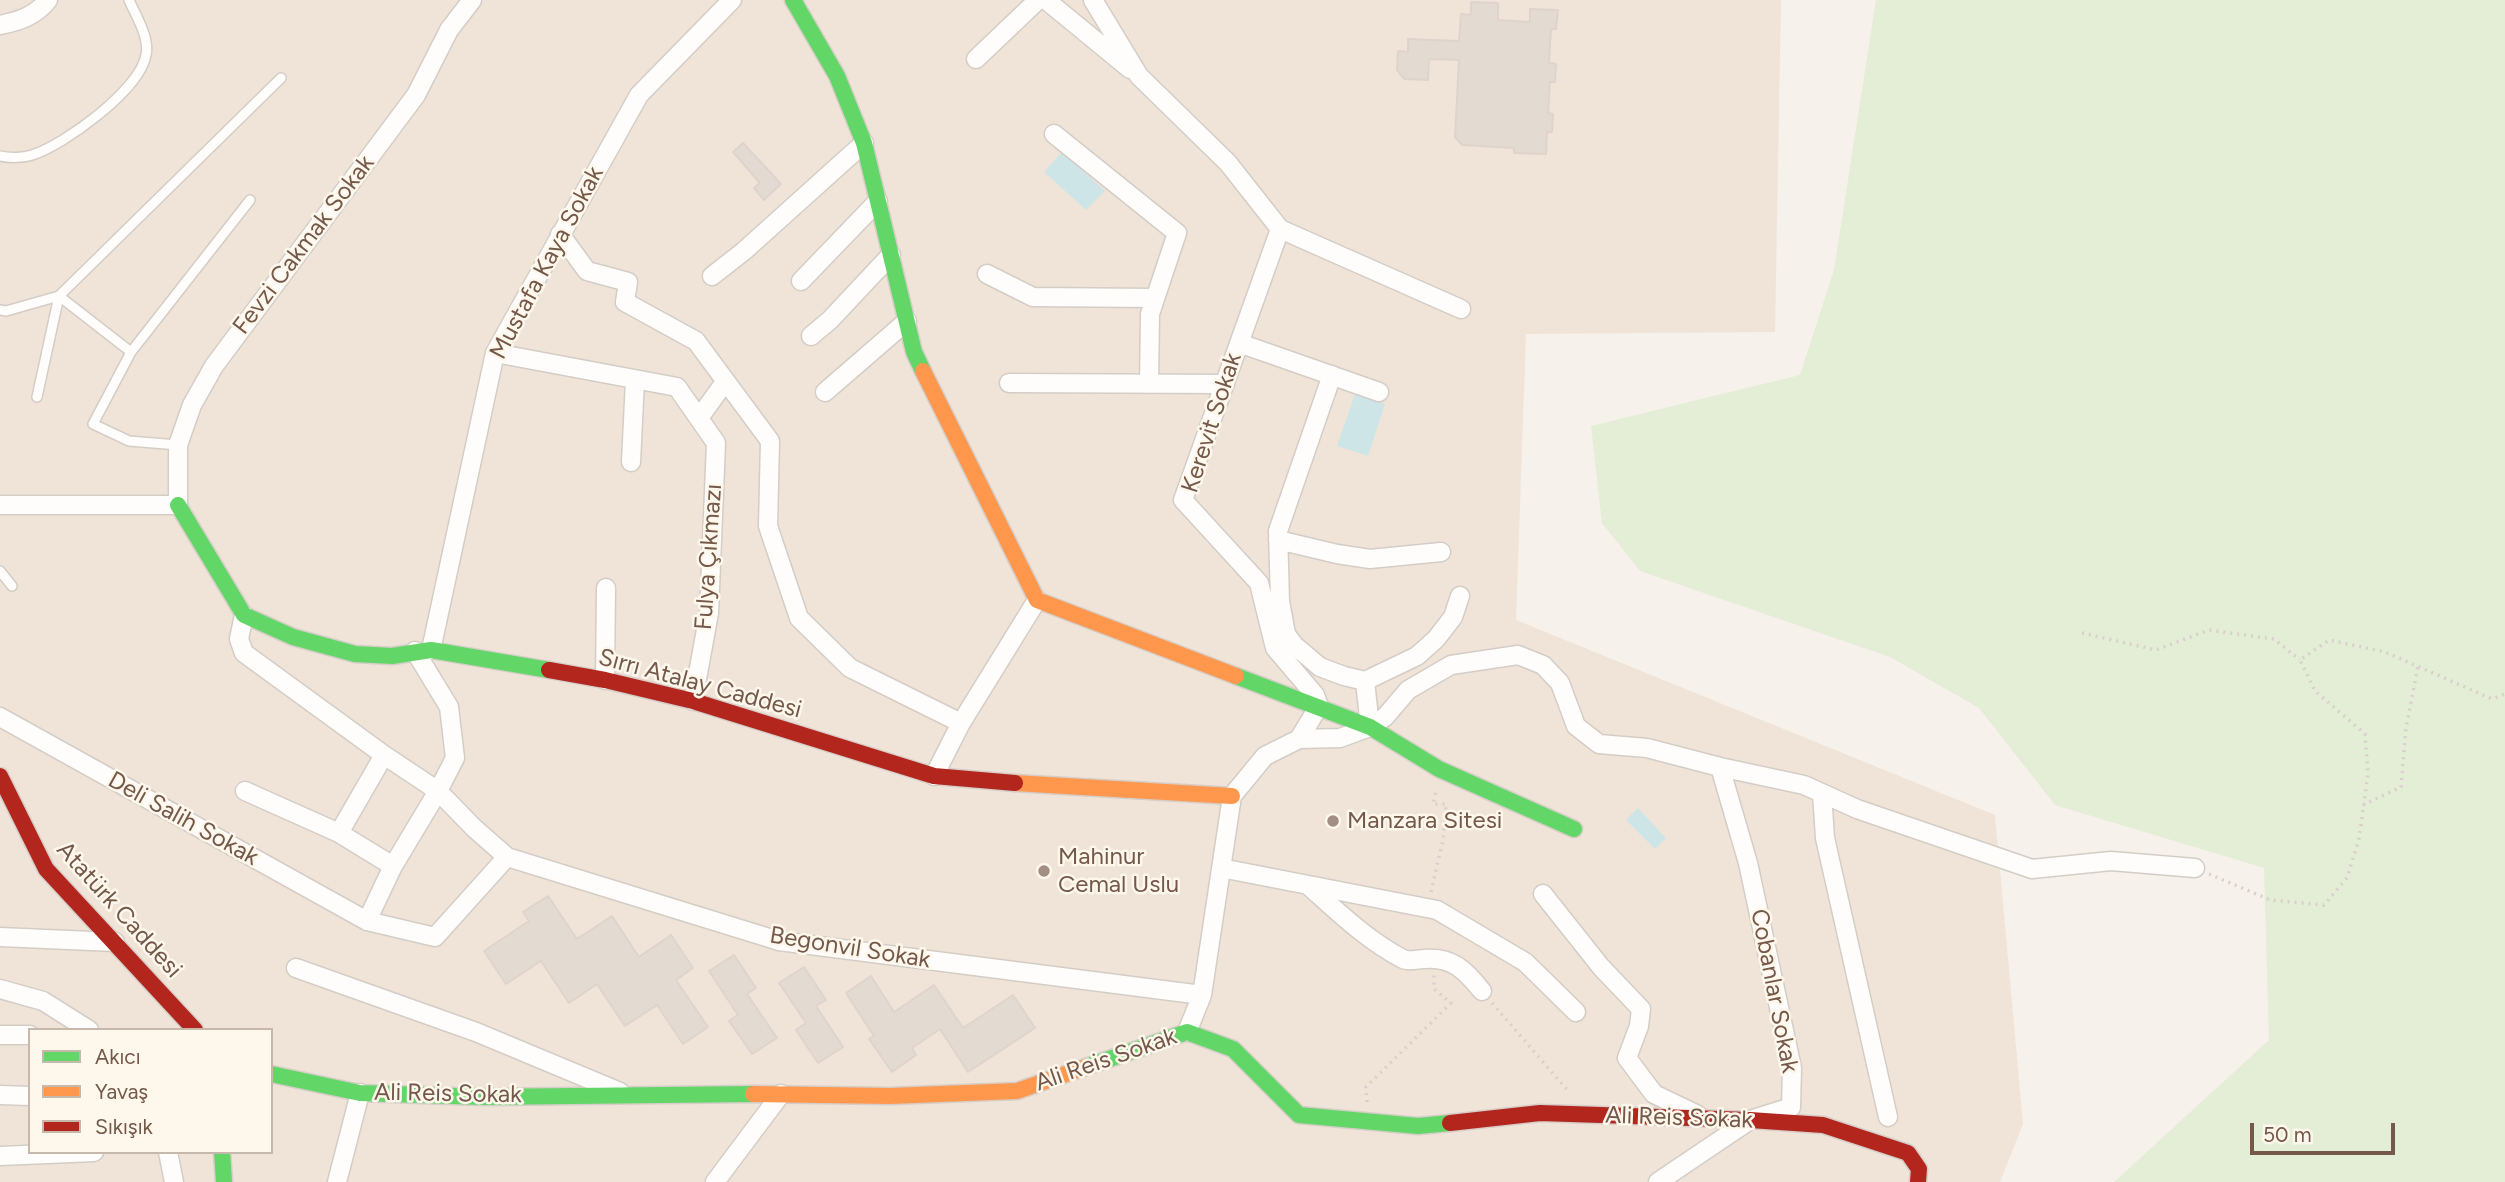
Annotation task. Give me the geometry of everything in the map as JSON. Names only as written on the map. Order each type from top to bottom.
[{"type":"street","points":[[0,25],[23,20],[48,0]]},
{"type":"street","name":"Fevzi Cakmak Sokak","points":[[178,505],[178,445],[192,405],[214,366],[415,95],[449,30],[472,0]]},
{"type":"street","name":"Mustafa Kaya Sokak","points":[[423,651],[495,353],[639,95],[732,0]]},
{"type":"street","points":[[793,0],[837,76],[864,143],[914,352],[1037,600],[1370,727],[1439,769],[1574,829]]},
{"type":"street","points":[[975,59],[1038,0]]},
{"type":"street","points":[[1046,0],[1139,76],[1228,163],[1280,229],[1461,309]]},
{"type":"street","points":[[1093,0],[1139,76]]},
{"type":"street","points":[[1054,134],[1177,233],[1150,314],[1149,384]]},
{"type":"street","points":[[712,276],[744,251],[864,143]]},
{"type":"street","points":[[801,281],[878,201]]},
{"type":"street","name":"Kerevit Sokak","points":[[1280,229],[1183,500],[1259,583],[1275,648],[1315,695],[1319,706]]},
{"type":"street","points":[[560,234],[587,271],[628,282],[625,302],[696,341],[770,441],[768,526],[799,618],[850,668],[961,723]]},
{"type":"street","points":[[811,336],[830,320],[891,255]]},
{"type":"street","points":[[987,274],[1033,297],[1155,298]]},
{"type":"street","points":[[825,392],[907,321]]},
{"type":"street","points":[[1239,343],[1379,392]]},
{"type":"street","name":"Fulya Çıkmazı","points":[[495,353],[677,387],[716,443],[709,613],[693,701]]},
{"type":"street","points":[[1332,375],[1278,531],[1280,601],[1286,634],[1293,645],[1320,667],[1365,681],[1417,656],[1436,639],[1453,617],[1460,596]]},
{"type":"street","points":[[631,462],[635,380]]},
{"type":"street","points":[[699,418],[725,382]]},
{"type":"street","points":[[1009,383],[1225,384]]},
{"type":"street","points":[[0,505],[178,505],[244,615],[239,639],[244,653],[384,755],[439,791],[474,828],[507,857]]},
{"type":"street","points":[[1278,540],[1370,559],[1441,552]]},
{"type":"street","points":[[605,680],[606,588]]},
{"type":"street","points":[[934,776],[961,723],[1037,600]]},
{"type":"street","name":"Sırrı Atalay Caddesi","points":[[244,615],[293,637],[355,654],[392,656],[423,651],[605,680],[693,701],[934,776],[1061,787],[1232,796]]},
{"type":"street","points":[[367,920],[393,866],[439,791],[455,758],[449,707],[423,651]]},
{"type":"street","points":[[1187,1032],[1202,995],[1232,796],[1265,756],[1299,739],[1340,738],[1370,727],[1385,717],[1408,690],[1451,665],[1518,655],[1543,665],[1560,682],[1576,726],[1599,744],[1647,748],[1804,785],[1895,823],[2032,869],[2111,861],[2195,868]]},
{"type":"street","points":[[1365,681],[1370,727]]},
{"type":"street","points":[[1299,739],[1319,706]]},
{"type":"street","name":"Deli Salih Sokak","points":[[0,717],[367,920],[435,937],[507,857]]},
{"type":"street","points":[[339,833],[384,755]]},
{"type":"street","name":"Cobanlar Sokak","points":[[1658,1182],[1749,1120],[1791,1107],[1792,1068],[1748,863],[1720,767]]},
{"type":"street","name":"Atatürk Caddesi","points":[[0,776],[46,869],[193,1028]]},
{"type":"street","points":[[245,791],[339,833],[393,866]]},
{"type":"street","points":[[1822,793],[1825,838],[1888,1117]]},
{"type":"street","name":"Begonvil Sokak","points":[[507,857],[779,941],[1202,995]]},
{"type":"street","points":[[1221,868],[1437,910],[1525,962],[1576,1012]]},
{"type":"street","points":[[1309,886],[1353,925],[1406,961],[1431,958],[1452,961],[1466,971],[1482,991]]},
{"type":"street","points":[[1544,894],[1601,967],[1641,1009],[1639,1026],[1627,1058],[1639,1076],[1654,1094],[1704,1118]]},
{"type":"street","points":[[0,937],[115,942]]},
{"type":"street","name":"Ali Reis Sokak","points":[[296,968],[476,1032],[626,1095]]},
{"type":"street","points":[[0,989],[43,1001],[86,1028]]},
{"type":"street","name":"Ali Reis Sokak","points":[[273,1074],[360,1093],[484,1097],[781,1094],[890,1096],[1017,1091],[1187,1032],[1233,1049],[1299,1115],[1418,1126],[1540,1114],[1704,1118],[1823,1125],[1908,1153],[1918,1176]]},
{"type":"street","points":[[0,1035],[28,1035]]},
{"type":"street","points":[[337,1182],[360,1093]]},
{"type":"street","points":[[715,1182],[781,1094]]},
{"type":"street","points":[[0,1095],[28,1096]]},
{"type":"street","points":[[0,1156],[47,1154]]},
{"type":"street","points":[[168,1154],[174,1182]]},
{"type":"street","points":[[222,1154],[225,1182]]},
{"type":"lane","points":[[0,156],[31,155],[73,135],[127,88],[146,59],[147,45],[129,0]]},
{"type":"lane","points":[[0,323],[3,310],[59,296],[281,78]]},
{"type":"lane","points":[[178,445],[129,441],[93,424],[131,352],[250,200]]},
{"type":"lane","points":[[59,296],[131,352]]},
{"type":"lane","points":[[37,397],[59,296]]},
{"type":"lane","points":[[0,571],[12,586]]},
{"type":"path","points":[[2082,633],[2156,650],[2209,630],[2274,639],[2300,660],[2315,691],[2365,734],[2368,774],[2359,839],[2347,878],[2324,905],[2270,900],[2195,868]]},
{"type":"path","points":[[2300,660],[2329,640],[2385,652],[2492,699],[2505,694]]},
{"type":"path","points":[[2363,806],[2401,787],[2406,727],[2418,666]]},
{"type":"path","points":[[1429,908],[1443,840],[1446,804],[1433,804],[1439,769]]},
{"type":"path","points":[[1366,1087],[1451,1003],[1434,989]]},
{"type":"path","points":[[1482,991],[1589,1115]]},
{"type":"shaded area","points":[[0,0],[1781,0],[1775,332],[1526,334],[1516,620],[1995,815],[2023,1124],[2000,1182],[0,1182]]},
{"type":"green space","points":[[1876,0],[2505,0],[2505,1182],[2114,1182],[2269,1040],[2264,868],[2055,805],[1979,708],[1890,657],[1640,571],[1602,523],[1591,426],[1800,375],[1834,270]]},
{"type":"water","points":[[1062,152],[1105,191],[1086,210],[1044,172]]},
{"type":"water","points":[[1355,394],[1385,404],[1368,456],[1337,446]]},
{"type":"water","points":[[1638,808],[1666,838],[1655,849],[1626,820]]},
{"type":"building","points":[[1471,2],[1498,3],[1498,20],[1530,22],[1530,9],[1558,10],[1556,29],[1551,29],[1549,63],[1556,64],[1555,82],[1550,82],[1548,113],[1553,114],[1552,132],[1547,132],[1546,154],[1514,153],[1514,148],[1462,145],[1455,137],[1459,60],[1429,59],[1428,80],[1404,79],[1397,70],[1398,51],[1408,52],[1408,39],[1459,41],[1461,14],[1471,15]]},
{"type":"building","points":[[743,143],[781,184],[764,200],[754,188],[760,183],[733,152]]},
{"type":"building","points":[[548,896],[577,939],[612,916],[639,957],[671,935],[693,968],[676,980],[708,1027],[683,1044],[657,1005],[625,1026],[597,984],[569,1003],[541,961],[506,984],[484,951],[529,921],[523,912]]},
{"type":"building","points":[[734,955],[756,988],[747,994],[777,1038],[752,1054],[729,1021],[738,1015],[709,971]]},
{"type":"building","points":[[804,967],[826,1000],[816,1006],[843,1047],[818,1063],[796,1030],[806,1023],[779,983]]},
{"type":"building","points":[[871,976],[894,1012],[934,985],[963,1028],[1013,995],[1035,1028],[968,1072],[940,1029],[912,1048],[916,1055],[892,1072],[869,1039],[874,1036],[846,993]]},
{"type":"traffic: fast","points":[[793,0],[837,76],[864,143],[914,352],[923,371]]},
{"type":"traffic: fast","points":[[178,505],[244,615],[293,637],[355,654],[392,656],[431,650],[549,670]]},
{"type":"traffic: fast","points":[[1236,676],[1370,727],[1439,769],[1574,829]]},
{"type":"traffic: fast","points":[[1086,1067],[1187,1032],[1233,1049],[1299,1115],[1418,1126],[1450,1123]]},
{"type":"traffic: fast","points":[[273,1074],[360,1093],[484,1097],[753,1094]]},
{"type":"traffic: fast","points":[[222,1154],[224,1182]]},
{"type":"traffic: slow","points":[[923,371],[1037,600],[1236,676]]},
{"type":"traffic: slow","points":[[1015,783],[1232,796]]},
{"type":"traffic: slow","points":[[753,1094],[890,1096],[1017,1091],[1086,1067]]},
{"type":"traffic: jam","points":[[549,670],[693,701],[934,776],[1015,783]]},
{"type":"traffic: jam","points":[[0,776],[46,869],[193,1028]]},
{"type":"traffic: jam","points":[[1450,1123],[1540,1113],[1823,1125],[1908,1153],[1919,1169],[1918,1182]]},
{"type":"place","name":"Manzara Sitesi","points":[[1333,821]]},
{"type":"place","name":"Mahinur Cemal Uslu","points":[[1044,871]]}]
